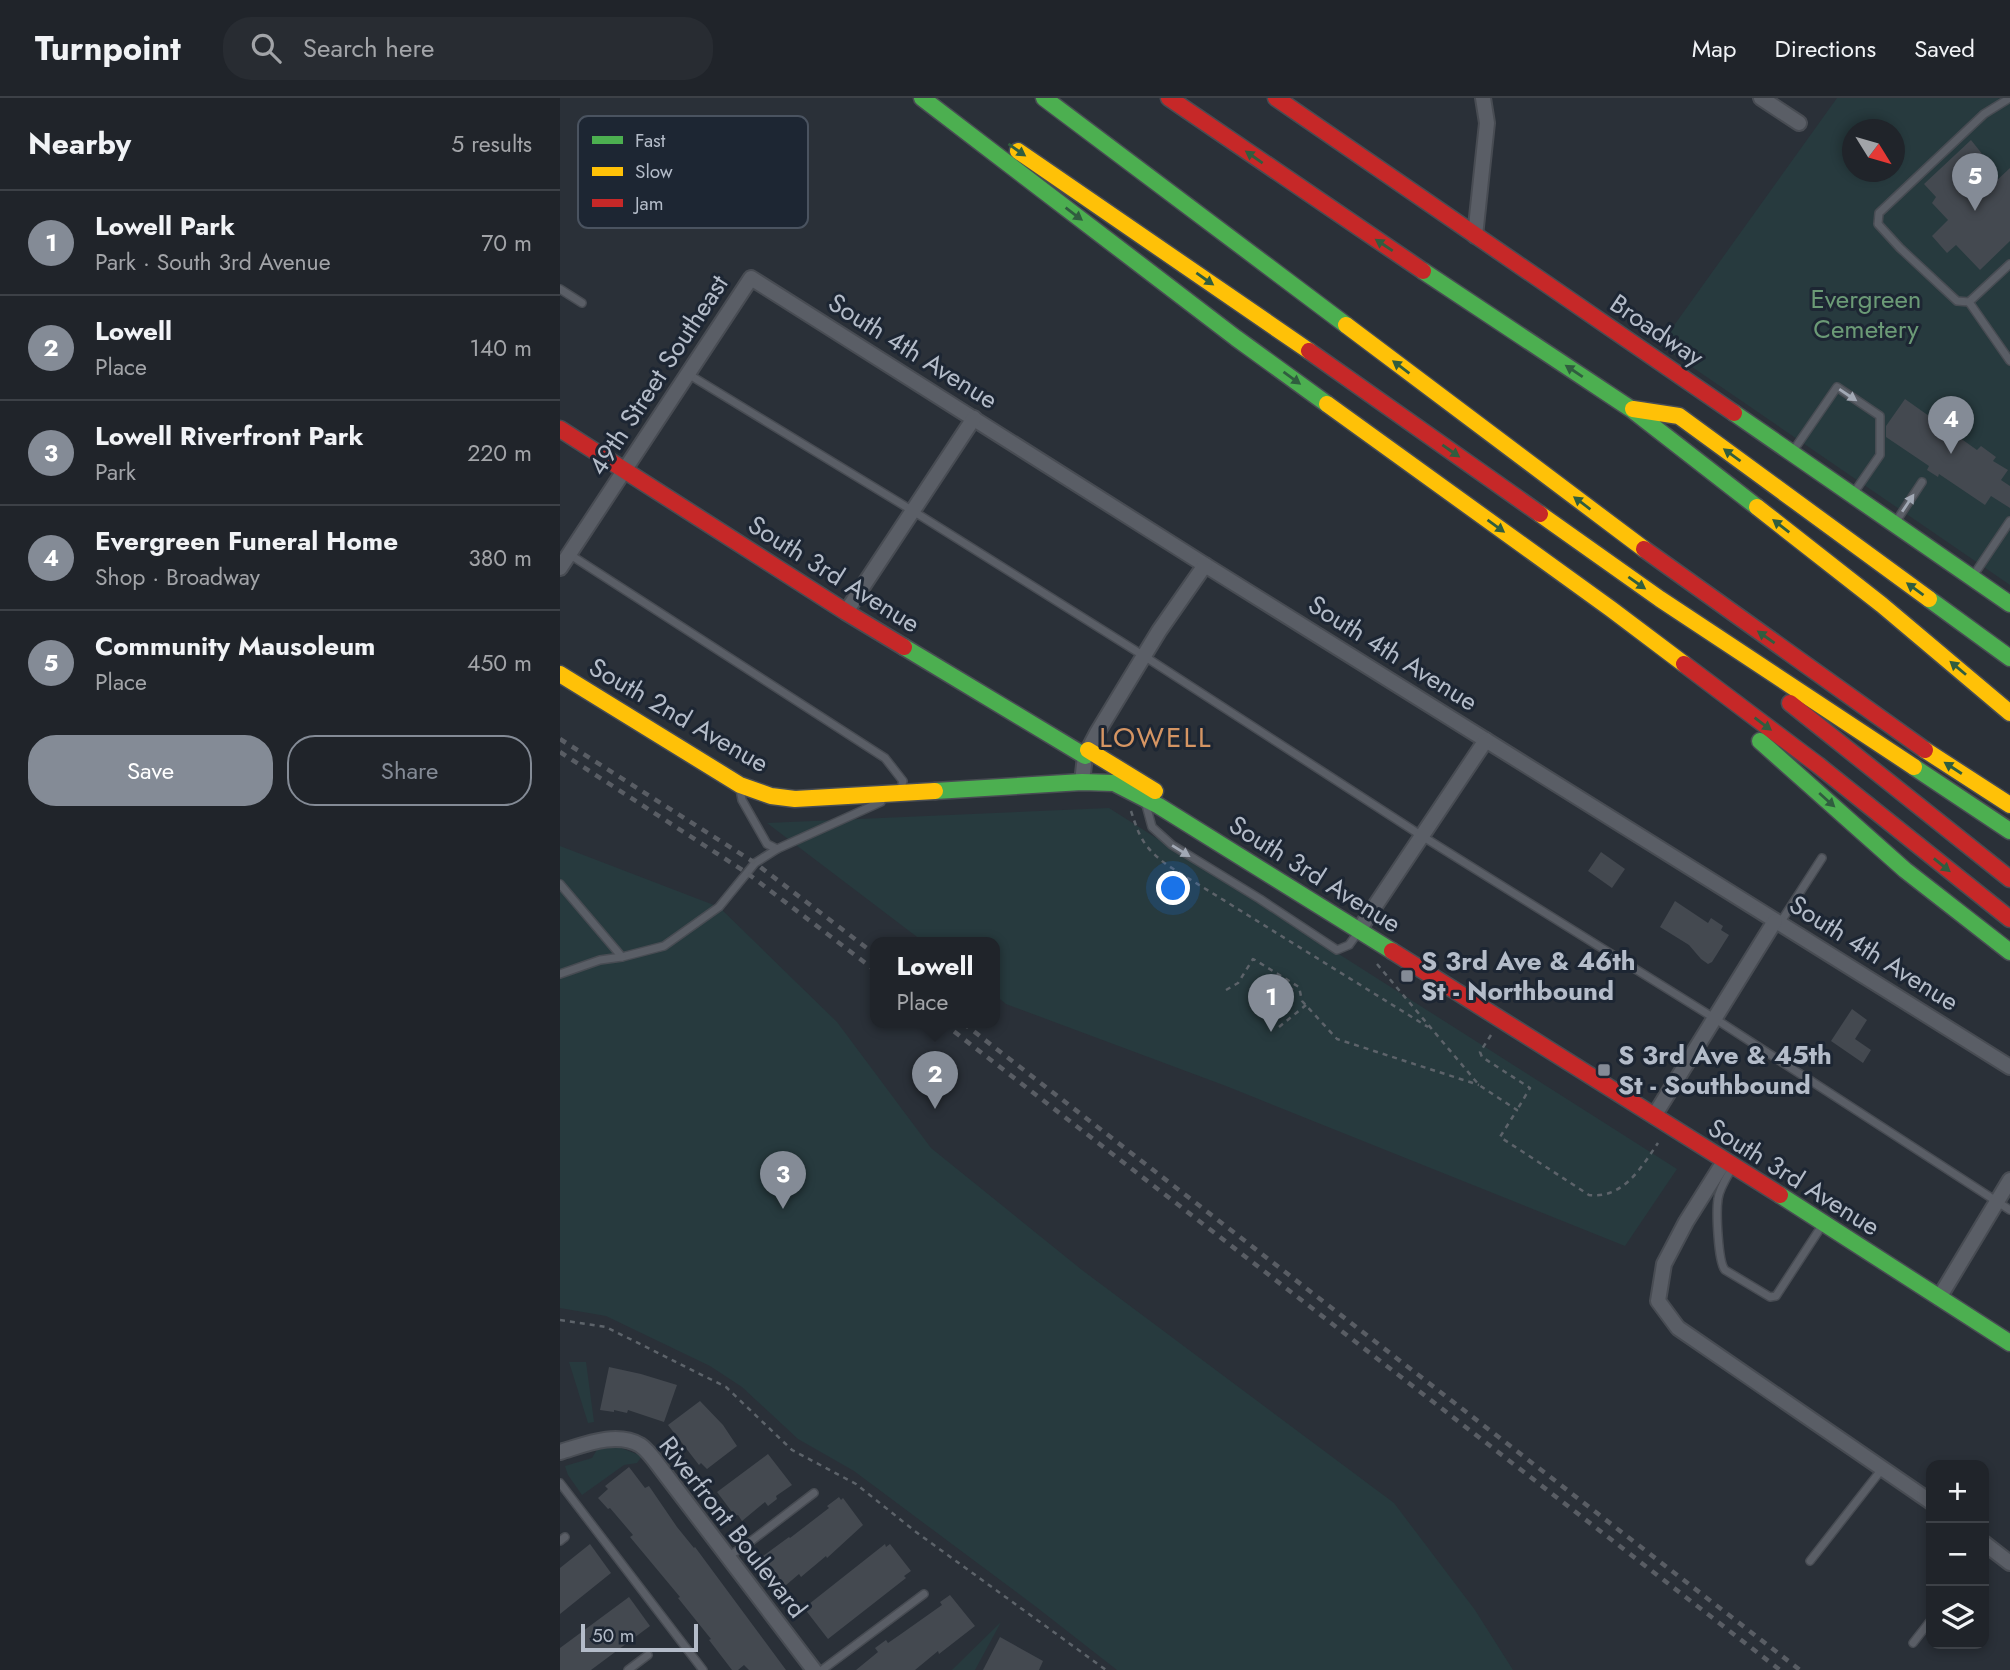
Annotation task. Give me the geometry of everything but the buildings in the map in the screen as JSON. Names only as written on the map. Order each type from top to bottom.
[{"type":"main road","points":[[922,98],[1236,338],[1611,609],[1818,765],[2010,919]]},
{"type":"main road","points":[[940,98],[1319,358],[1660,599],[2010,831]]},
{"type":"main road","points":[[1044,98],[1661,562],[1921,747],[2010,805]]},
{"type":"main road","points":[[1169,98],[1631,409],[1882,605],[2010,713]]},
{"type":"main road","name":"Broadway","points":[[1276,98],[2010,604]]},
{"type":"main road","points":[[1631,409],[1679,416],[2010,658]]},
{"type":"main road","name":"South 3rd Avenue","points":[[560,429],[846,612],[1087,753],[1125,771],[1162,796],[1225,847]]},
{"type":"main road","points":[[1660,599],[2010,879]]},
{"type":"main road","points":[[1611,609],[1905,870],[2010,952]]},
{"type":"main road","name":"South 2nd Avenue","points":[[560,674],[740,785],[771,796],[795,799],[1082,782]]},
{"type":"main road","name":"South 3rd Avenue","points":[[1082,782],[1114,783],[1144,798],[1387,947],[2010,1343]]},
{"type":"street","points":[[1475,236],[1487,123],[1483,98]]},
{"type":"street","points":[[1761,98],[1799,123]]},
{"type":"street","name":"49th Street Southeast","points":[[560,568],[751,278]]},
{"type":"street","name":"South 4th Avenue","points":[[751,278],[1205,565],[2010,1067]]},
{"type":"street","points":[[846,612],[974,418]]},
{"type":"street","points":[[1082,782],[1087,753],[1158,631],[1205,565]]},
{"type":"street","points":[[1359,930],[1486,740]]},
{"type":"street","points":[[1654,1116],[1777,922]]},
{"type":"street","points":[[1729,1163],[1686,1222],[1664,1264],[1658,1301],[1678,1328],[1926,1499]]},
{"type":"street","points":[[1939,1298],[2010,1180]]},
{"type":"street","name":"Riverfront Boulevard","points":[[560,1452],[616,1438],[640,1446],[662,1470],[814,1670]]},
{"type":"street","points":[[1989,1550],[2010,1563]]},
{"type":"lane","points":[[2010,98],[1984,114],[1879,213],[1878,224],[1957,301],[1969,302],[2010,264]]},
{"type":"lane","points":[[560,289],[582,303]]},
{"type":"lane","points":[[1969,302],[2010,361]]},
{"type":"lane","points":[[688,374],[1144,656],[1422,836],[1714,1018],[2010,1210]]},
{"type":"lane","points":[[1792,452],[1838,387],[1880,416],[1880,455],[1853,495]]},
{"type":"lane","points":[[1894,523],[1922,482]]},
{"type":"lane","points":[[1972,578],[2010,522]]},
{"type":"lane","points":[[560,974],[600,960],[664,946],[719,907],[755,863],[777,849],[900,794],[903,781],[885,758],[569,554]]},
{"type":"lane","points":[[740,785],[742,800],[767,844],[777,849]]},
{"type":"lane","points":[[1144,798],[1152,827],[1172,845],[1337,950],[1349,946],[1359,930]]},
{"type":"lane","points":[[1777,922],[1822,858]]},
{"type":"lane","points":[[560,884],[622,957]]},
{"type":"lane","points":[[1729,1163],[1718,1198],[1720,1258],[1726,1270],[1770,1297],[1776,1296],[1823,1223]]},
{"type":"lane","points":[[1810,1561],[1882,1469]]},
{"type":"lane","points":[[560,1483],[703,1670]]},
{"type":"lane","points":[[727,1556],[742,1548],[814,1493]]},
{"type":"lane","points":[[822,1670],[924,1594]]},
{"type":"lane","points":[[1913,1643],[1926,1626]]},
{"type":"lane","points":[[628,1670],[648,1655]]},
{"type":"path","points":[[1124,788],[1138,835],[1149,851],[1167,865],[1432,1030]]},
{"type":"path","points":[[1387,947],[1375,962],[1479,1085]]},
{"type":"path","points":[[1226,990],[1238,983],[1252,959],[1299,987],[1300,996],[1306,1005],[1337,1039],[1479,1085],[1517,1110]]},
{"type":"path","points":[[1279,1027],[1306,1005]]},
{"type":"path","points":[[1501,1020],[1480,1052],[1486,1060],[1530,1088],[1500,1137],[1589,1195],[1601,1196],[1620,1189],[1630,1180],[1669,1126]]},
{"type":"path","points":[[560,1320],[606,1327],[726,1387],[792,1450],[856,1484],[916,1532],[1107,1670]]},
{"type":"green space","name":"Evergreen Cemetery","points":[[1837,98],[2010,98],[2010,585],[1660,345]]},
{"type":"green space","points":[[1109,808],[1677,1169],[1625,1246],[1226,1086],[1006,1004],[1000,999],[1000,937],[917,937],[767,823]]},
{"type":"green space","points":[[560,846],[719,907],[837,1022],[931,1148],[1082,1270],[1394,1503],[1475,1610],[1513,1670],[1117,1670],[854,1471],[798,1439],[742,1387],[710,1366],[606,1316],[560,1308]]},
{"type":"green space","points":[[569,1362],[586,1362],[594,1422],[588,1423]]},
{"type":"green space","points":[[613,1445],[642,1456],[637,1463],[624,1465],[582,1495],[565,1466],[592,1458],[598,1448]]},
{"type":"green space","points":[[1001,1622],[975,1670],[952,1670]]},
{"type":"railway","points":[[560,739],[755,863],[870,950]]},
{"type":"railway","points":[[560,752],[747,873],[870,966]]},
{"type":"railway","points":[[949,1028],[1780,1670]]},
{"type":"railway","points":[[969,1028],[1800,1670]]},
{"type":"traffic: fast","points":[[922,98],[1236,338],[1327,404]]},
{"type":"traffic: fast","points":[[1044,98],[1346,325]]},
{"type":"traffic: fast","points":[[1423,271],[1631,409],[1757,507]]},
{"type":"traffic: fast","points":[[1734,413],[2010,604]]},
{"type":"traffic: fast","points":[[1929,599],[2010,658]]},
{"type":"traffic: fast","points":[[904,647],[1085,756]]},
{"type":"traffic: fast","points":[[1760,741],[1905,870],[2010,952]]},
{"type":"traffic: fast","points":[[1914,767],[2010,831]]},
{"type":"traffic: fast","points":[[935,791],[1082,782],[1114,783],[1159,806],[1392,951]]},
{"type":"traffic: fast","points":[[1780,1195],[2010,1343]]},
{"type":"traffic: slow","points":[[1018,151],[1309,351]]},
{"type":"traffic: slow","points":[[1346,325],[1644,549]]},
{"type":"traffic: slow","points":[[1327,404],[1684,664]]},
{"type":"traffic: slow","points":[[1633,409],[1679,416],[1929,599]]},
{"type":"traffic: slow","points":[[1757,507],[1882,605],[2010,713]]},
{"type":"traffic: slow","points":[[1540,514],[1660,599],[1914,767]]},
{"type":"traffic: slow","points":[[560,674],[740,785],[771,796],[795,799],[935,791]]},
{"type":"traffic: slow","points":[[1088,750],[1155,791]]},
{"type":"traffic: slow","points":[[1925,750],[2010,805]]},
{"type":"traffic: jam","points":[[1169,98],[1423,271]]},
{"type":"traffic: jam","points":[[1276,98],[1734,413]]},
{"type":"traffic: jam","points":[[1309,351],[1540,514]]},
{"type":"traffic: jam","points":[[560,429],[904,647]]},
{"type":"traffic: jam","points":[[1644,549],[1925,750]]},
{"type":"traffic: jam","points":[[1684,664],[1818,765],[2010,919]]},
{"type":"traffic: jam","points":[[1790,703],[2010,879]]},
{"type":"traffic: jam","points":[[1392,951],[1780,1195]]},
{"type":"place","name":"Community Mausoleum","points":[[1975,211]]},
{"type":"place","name":"Evergreen Funeral Home","points":[[1951,454]]},
{"type":"place","name":"S 3rd Ave & 46th St - Northbound","points":[[1407,976]]},
{"type":"place","name":"Lowell Park","points":[[1271,1032]]},
{"type":"place","name":"S 3rd Ave & 45th St - Southbound","points":[[1604,1070]]},
{"type":"place","name":"Lowell","points":[[935,1109]]},
{"type":"place","name":"Lowell Riverfront Park","points":[[783,1209]]},
{"type":"district","name":"LOWELL","points":[[1156,737]]}]
